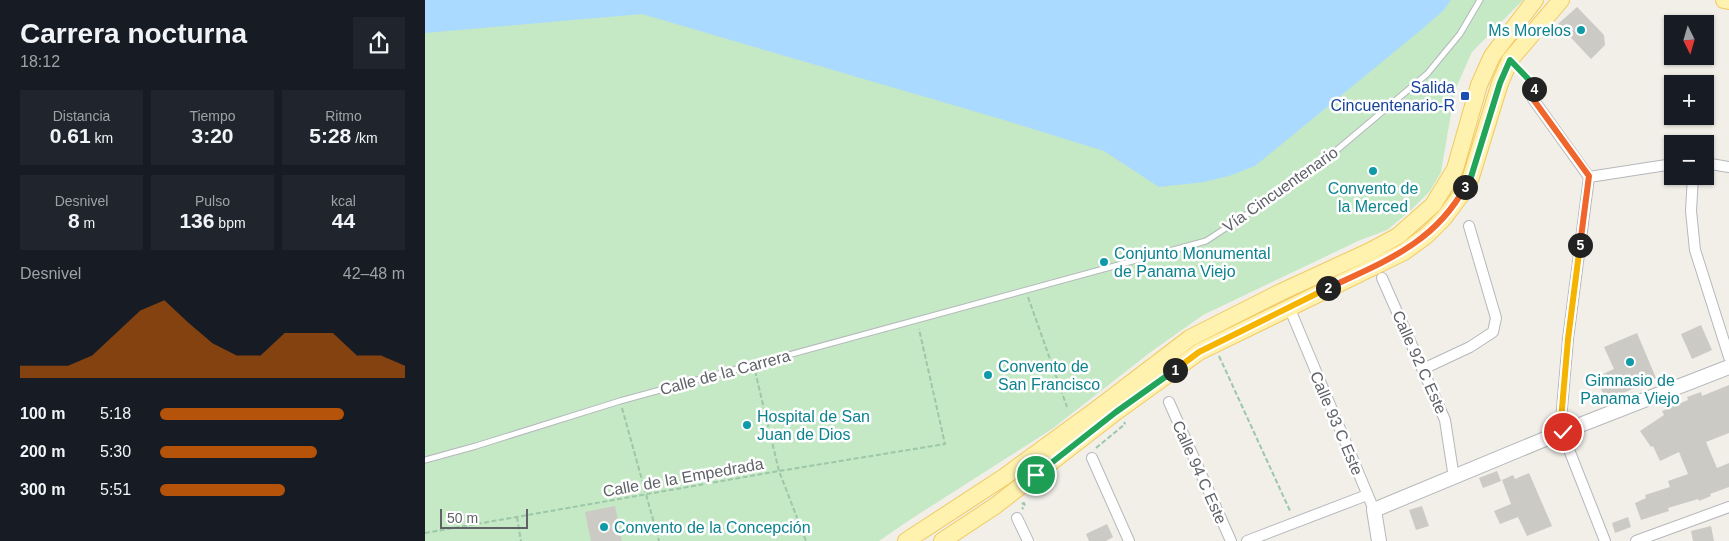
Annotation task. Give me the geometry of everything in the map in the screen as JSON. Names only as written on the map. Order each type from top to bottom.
[{"type":"main road","points":[[906,541],[1004,477],[1190,338],[1398,236],[1433,205],[1455,169],[1479,85],[1492,56],[1535,0]]},
{"type":"main road","points":[[942,541],[995,506],[1116,412],[1199,352],[1404,252],[1427,235],[1444,218],[1471,177],[1500,83],[1510,60],[1561,0]]},
{"type":"main road","points":[[1724,0],[1729,1]]},
{"type":"street","points":[[1533,99],[1589,176],[1568,339],[1561,420],[1563,432],[1605,541]]},
{"type":"street","points":[[1714,164],[1729,167]]},
{"type":"street","points":[[1589,176],[1664,165]]},
{"type":"street","points":[[1692,185],[1691,211],[1695,250],[1729,357]]},
{"type":"street","points":[[1423,368],[1470,347],[1493,332],[1496,318],[1469,226]]},
{"type":"street","name":"Calle 92 C Este","points":[[1382,278],[1445,420],[1454,478]]},
{"type":"street","name":"Calle 93 C Este","points":[[1289,307],[1374,510],[1379,541]]},
{"type":"street","points":[[1374,510],[1563,432],[1729,367]]},
{"type":"street","name":"Calle 94 C Este","points":[[1169,402],[1231,541]]},
{"type":"street","points":[[1092,458],[1129,541]]},
{"type":"street","points":[[1247,541],[1367,495]]},
{"type":"street","points":[[1636,541],[1729,506]]},
{"type":"street","points":[[1017,518],[1028,541]]},
{"type":"lane","name":"Vía Cincuentenario","points":[[1026,290],[1206,241],[1269,200],[1325,160],[1427,74],[1460,34],[1480,0]]},
{"type":"lane","name":"Calle de la Carrera","points":[[425,460],[619,401],[1026,290]]},
{"type":"path","points":[[1510,60],[1535,86],[1533,99]]},
{"type":"path","points":[[1026,290],[1067,407]]},
{"type":"path","name":"Calle de la Empedrada","points":[[425,533],[945,444],[918,320]]},
{"type":"path","points":[[753,364],[779,471],[806,541]]},
{"type":"path","points":[[1226,370],[1295,522]]},
{"type":"path","points":[[619,401],[659,541]]},
{"type":"path","points":[[517,517],[521,541]]},
{"type":"green space","points":[[425,0],[1523,0],[1472,52],[1455,90],[1441,172],[1430,191],[1410,211],[1387,230],[1358,241],[1203,315],[1152,351],[1052,429],[879,541],[425,541]]},
{"type":"water","points":[[425,0],[1451,0],[1444,10],[1421,30],[1255,166],[1229,176],[1204,182],[1159,187],[1104,151],[642,14],[425,33]]},
{"type":"building","name":"Ms Morelos","points":[[1577,7],[1604,35],[1605,45],[1591,59],[1558,24]]},
{"type":"building","points":[[1701,325],[1712,350],[1692,359],[1681,334]]},
{"type":"building","name":"Gimnasio de Panama Viejo","points":[[1637,333],[1656,378],[1606,401],[1596,377],[1614,369],[1604,347]]},
{"type":"building","points":[[1729,385],[1729,433],[1706,442],[1717,468],[1729,463],[1729,487],[1710,494],[1711,496],[1699,501],[1698,499],[1668,508],[1669,511],[1641,520],[1635,503],[1646,498],[1645,495],[1670,487],[1668,481],[1688,474],[1679,452],[1660,461],[1653,446],[1651,447],[1640,431],[1664,415],[1662,411],[1688,400],[1687,397],[1701,392],[1702,396]]},
{"type":"building","points":[[1497,471],[1501,481],[1483,488],[1479,478]]},
{"type":"building","points":[[1529,473],[1552,526],[1527,536],[1518,517],[1500,524],[1494,511],[1511,504],[1502,480],[1513,475],[1515,479]]},
{"type":"building","name":"Convento de la Concepción","points":[[615,506],[622,541],[591,541],[585,512]]},
{"type":"building","points":[[1422,506],[1429,526],[1416,530],[1409,510]]},
{"type":"building","points":[[1628,517],[1631,527],[1615,533],[1612,523]]},
{"type":"building","points":[[1107,524],[1113,537],[1106,541],[1089,541],[1086,534]]},
{"type":"building","points":[[1711,526],[1714,541],[1693,541],[1691,531]]},
{"type":"place","name":"Ms Morelos","points":[[1581,30]]},
{"type":"place","name":"Salida Cincuentenario-R","points":[[1465,96]]},
{"type":"place","name":"Convento de la Merced","points":[[1373,171]]},
{"type":"place","name":"Conjunto Monumental de Panama Viejo","points":[[1104,262]]},
{"type":"place","name":"Gimnasio de Panama Viejo","points":[[1630,362]]},
{"type":"place","name":"Convento de San Francisco","points":[[988,375]]},
{"type":"place","name":"Hospital de San Juan de Dios","points":[[747,425]]},
{"type":"place","name":"Convento de la Concepción","points":[[604,527]]},
{"type":"route","points":[[1036,475],[1116,412],[1199,352],[1404,252],[1427,235],[1444,218],[1471,177],[1500,83],[1510,60],[1535,86],[1533,99],[1589,176],[1568,339],[1561,420],[1563,432]]}]
